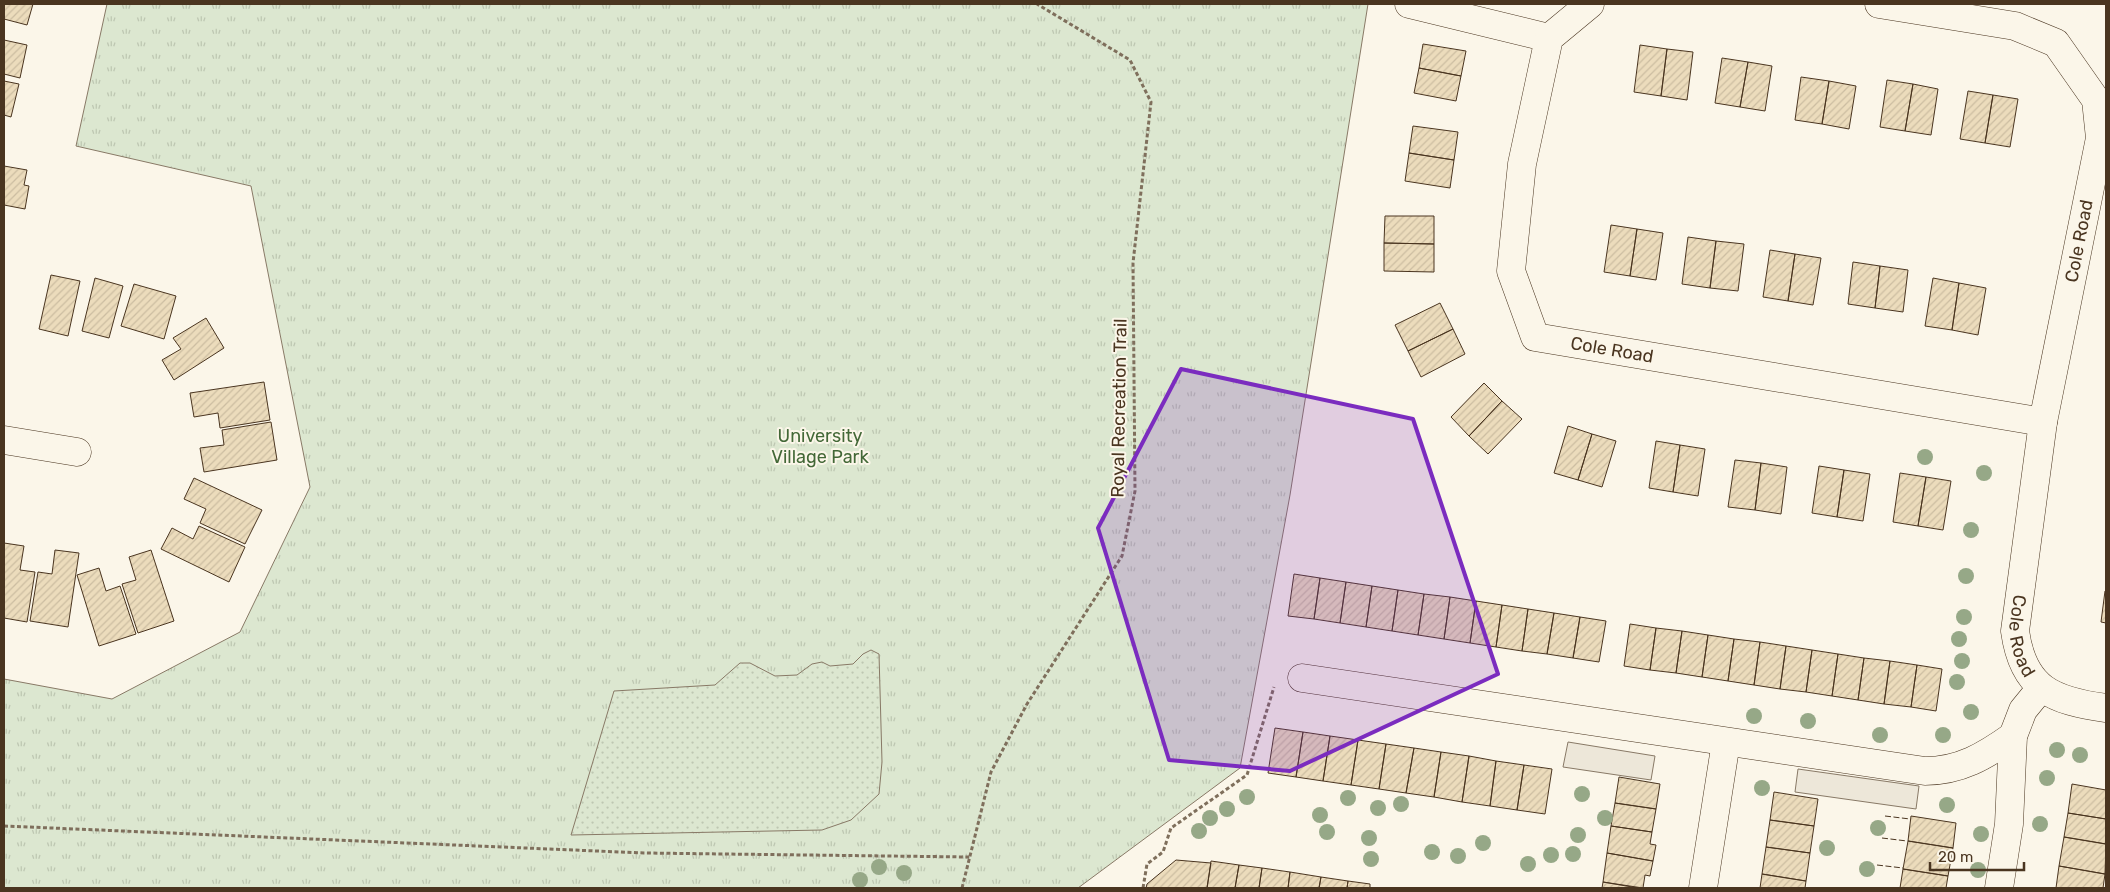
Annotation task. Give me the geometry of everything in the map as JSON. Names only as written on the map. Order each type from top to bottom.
[{"type":"street","points":[[1409,4],[1549,38],[1590,4]]},
{"type":"street","name":"Cole Road","points":[[1879,4],[2015,26],[2056,43],[2096,100],[2100,138],[2043,422],[2015,631],[2018,650],[2025,667],[2032,679],[2042,688],[2058,698],[2076,704],[2106,708]]},
{"type":"street","name":"Cole Road","points":[[1549,38],[1522,164],[1511,272],[1535,337],[2043,422]]},
{"type":"street","points":[[4,440],[77,452]]},
{"type":"street","points":[[1302,678],[1925,771],[1942,771],[1957,768],[1985,755],[2013,736]]},
{"type":"street","points":[[1999,888],[2010,824],[2013,736],[2023,710],[2042,688]]},
{"type":"street","points":[[1703,888],[1726,742]]},
{"type":"path","name":"Royal Recreation Trail","points":[[962,888],[991,772],[1027,704],[1122,556],[1134,491],[1133,263],[1151,102],[1130,60],[1037,4]]},
{"type":"path","points":[[1143,888],[1147,864],[1163,852],[1172,828],[1247,775],[1275,682],[1302,678]]},
{"type":"path","points":[[4,826],[644,853],[969,857]]},
{"type":"highlighted area","points":[[1181,369],[1413,419],[1498,674],[1290,771],[1169,760],[1098,528]]},
{"type":"green space","name":"University Village Park","points":[[107,4],[1368,4],[1290,495],[1240,768],[1078,888],[4,888],[4,679],[112,699],[240,632],[310,487],[251,186],[76,146]]},
{"type":"green space","points":[[871,650],[879,654],[882,762],[879,794],[851,820],[822,830],[571,835],[614,691],[715,685],[740,663],[750,663],[775,676],[797,675],[812,664],[822,662],[830,666],[853,664],[863,654]]},
{"type":"shaded area","points":[[1568,742],[1655,756],[1651,780],[1563,767]]},
{"type":"shaded area","points":[[1798,769],[1919,786],[1916,809],[1795,792]]},
{"type":"building","points":[[4,4],[33,4],[27,25],[4,19]]},
{"type":"building","points":[[4,40],[27,45],[20,78],[4,74]]},
{"type":"building","points":[[1423,44],[1466,51],[1461,76],[1419,68]]},
{"type":"building","points":[[1640,45],[1667,49],[1661,96],[1634,92]]},
{"type":"building","points":[[1667,49],[1693,52],[1687,100],[1661,96]]},
{"type":"building","points":[[1722,58],[1748,62],[1740,107],[1715,103]]},
{"type":"building","points":[[1748,62],[1772,66],[1765,111],[1740,107]]},
{"type":"building","points":[[1419,68],[1461,76],[1456,101],[1414,93]]},
{"type":"building","points":[[1801,77],[1829,81],[1822,124],[1795,120]]},
{"type":"building","points":[[1887,80],[1913,84],[1905,131],[1880,127]]},
{"type":"building","points":[[4,81],[19,84],[11,117],[4,115]]},
{"type":"building","points":[[1829,81],[1856,86],[1849,129],[1822,124]]},
{"type":"building","points":[[1913,84],[1938,89],[1931,135],[1905,131]]},
{"type":"building","points":[[1968,91],[1993,95],[1985,143],[1960,139]]},
{"type":"building","points":[[1993,95],[2018,99],[2010,147],[1985,143]]},
{"type":"building","points":[[1413,126],[1458,132],[1454,160],[1409,153]]},
{"type":"building","points":[[1409,153],[1454,160],[1450,188],[1405,181]]},
{"type":"building","points":[[4,166],[27,170],[24,185],[29,186],[25,209],[4,205]]},
{"type":"building","points":[[1385,216],[1434,216],[1434,244],[1384,243]]},
{"type":"building","points":[[1611,225],[1637,229],[1630,276],[1604,272]]},
{"type":"building","points":[[1637,229],[1663,233],[1656,280],[1630,276]]},
{"type":"building","points":[[1688,237],[1716,241],[1710,288],[1682,284]]},
{"type":"building","points":[[1716,241],[1744,244],[1738,291],[1710,288]]},
{"type":"building","points":[[1384,243],[1434,244],[1434,272],[1384,271]]},
{"type":"building","points":[[1770,250],[1795,254],[1788,301],[1763,297]]},
{"type":"building","points":[[1795,254],[1821,258],[1813,305],[1788,301]]},
{"type":"building","points":[[1853,262],[1880,266],[1875,308],[1848,304]]},
{"type":"building","points":[[1880,266],[1908,270],[1903,312],[1875,308]]},
{"type":"building","points":[[51,275],[80,281],[68,336],[39,329]]},
{"type":"building","points":[[95,278],[123,286],[109,338],[82,331]]},
{"type":"building","points":[[1933,278],[1959,283],[1952,330],[1925,326]]},
{"type":"building","points":[[1959,283],[1986,288],[1978,335],[1952,330]]},
{"type":"building","points":[[134,284],[176,296],[164,339],[121,326]]},
{"type":"building","points":[[1440,303],[1453,329],[1408,351],[1395,325]]},
{"type":"building","points":[[206,318],[224,348],[174,380],[162,360],[181,349],[173,338]]},
{"type":"building","points":[[1453,329],[1465,354],[1421,377],[1408,351]]},
{"type":"building","points":[[264,382],[270,420],[220,428],[218,413],[194,417],[190,393]]},
{"type":"building","points":[[1484,383],[1502,401],[1469,436],[1451,417]]},
{"type":"building","points":[[1502,401],[1522,419],[1488,454],[1469,436]]},
{"type":"building","points":[[271,422],[277,460],[204,472],[200,448],[224,445],[222,430]]},
{"type":"building","points":[[1568,426],[1592,434],[1578,480],[1554,473]]},
{"type":"building","points":[[1592,434],[1616,441],[1602,487],[1578,480]]},
{"type":"building","points":[[1656,441],[1680,445],[1673,492],[1649,488]]},
{"type":"building","points":[[1680,445],[1705,449],[1698,496],[1673,492]]},
{"type":"building","points":[[1735,460],[1761,463],[1755,510],[1728,507]]},
{"type":"building","points":[[1761,463],[1787,467],[1781,514],[1755,510]]},
{"type":"building","points":[[1819,466],[1844,470],[1837,517],[1812,513]]},
{"type":"building","points":[[1844,470],[1870,474],[1863,521],[1837,517]]},
{"type":"building","points":[[1900,473],[1926,477],[1918,526],[1893,522]]},
{"type":"building","points":[[1926,477],[1951,481],[1943,530],[1918,526]]},
{"type":"building","points":[[194,478],[262,510],[245,544],[200,523],[206,509],[184,499]]},
{"type":"building","points":[[199,526],[245,547],[229,582],[161,549],[172,528],[193,539]]},
{"type":"building","points":[[4,543],[24,546],[20,570],[35,572],[27,622],[4,618]]},
{"type":"building","points":[[55,550],[79,553],[68,627],[30,621],[38,572],[52,574]]},
{"type":"building","points":[[151,550],[174,621],[138,633],[122,584],[136,580],[129,557]]},
{"type":"building","points":[[99,568],[106,591],[120,586],[136,634],[99,646],[77,575]]},
{"type":"building","points":[[1294,574],[1320,578],[1314,619],[1288,616]]},
{"type":"building","points":[[1320,578],[1346,582],[1340,623],[1314,619]]},
{"type":"building","points":[[1346,582],[1372,586],[1366,627],[1340,623]]},
{"type":"building","points":[[1372,586],[1398,590],[1392,631],[1366,627]]},
{"type":"building","points":[[1398,590],[1424,594],[1418,635],[1392,631]]},
{"type":"building","points":[[2106,591],[2106,623],[2101,622]]},
{"type":"building","points":[[1424,594],[1450,597],[1444,639],[1418,635]]},
{"type":"building","points":[[1450,597],[1476,601],[1470,643],[1444,639]]},
{"type":"building","points":[[1476,601],[1502,605],[1496,647],[1470,643]]},
{"type":"building","points":[[1502,605],[1528,609],[1522,651],[1496,647]]},
{"type":"building","points":[[1528,609],[1554,613],[1547,654],[1522,651]]},
{"type":"building","points":[[1554,613],[1580,617],[1573,658],[1547,654]]},
{"type":"building","points":[[1580,617],[1606,621],[1599,662],[1573,658]]},
{"type":"building","points":[[1630,624],[1656,628],[1650,670],[1624,666]]},
{"type":"building","points":[[1656,628],[1682,631],[1676,673],[1650,670]]},
{"type":"building","points":[[1682,631],[1708,635],[1702,677],[1676,673]]},
{"type":"building","points":[[1708,635],[1734,639],[1728,681],[1702,677]]},
{"type":"building","points":[[1734,639],[1760,642],[1754,685],[1728,681]]},
{"type":"building","points":[[1760,642],[1786,646],[1780,689],[1754,685]]},
{"type":"building","points":[[1786,646],[1812,650],[1806,692],[1780,689]]},
{"type":"building","points":[[1812,650],[1838,654],[1832,696],[1806,692]]},
{"type":"building","points":[[1838,654],[1864,658],[1858,700],[1832,696]]},
{"type":"building","points":[[1864,658],[1890,661],[1884,704],[1858,700]]},
{"type":"building","points":[[1890,661],[1917,665],[1911,707],[1884,704]]},
{"type":"building","points":[[1917,665],[1942,669],[1936,711],[1911,707]]},
{"type":"building","points":[[1275,728],[1303,732],[1296,777],[1268,773]]},
{"type":"building","points":[[1303,732],[1330,736],[1323,781],[1296,777]]},
{"type":"building","points":[[1330,736],[1358,740],[1351,785],[1323,781]]},
{"type":"building","points":[[1358,740],[1386,744],[1379,789],[1351,785]]},
{"type":"building","points":[[1386,744],[1414,748],[1406,793],[1379,789]]},
{"type":"building","points":[[1414,748],[1441,752],[1434,797],[1406,793]]},
{"type":"building","points":[[1441,752],[1469,756],[1462,802],[1434,797]]},
{"type":"building","points":[[1469,756],[1496,761],[1490,806],[1462,802]]},
{"type":"building","points":[[1496,761],[1524,765],[1517,810],[1490,806]]},
{"type":"building","points":[[1524,765],[1552,769],[1545,814],[1517,810]]},
{"type":"building","points":[[1619,777],[1660,784],[1656,809],[1615,803]]},
{"type":"building","points":[[2072,784],[2106,790],[2106,819],[2068,813]]},
{"type":"building","points":[[1774,792],[1818,799],[1814,826],[1770,820]]},
{"type":"building","points":[[1615,803],[1656,809],[1652,832],[1611,826]]},
{"type":"building","points":[[2068,813],[2106,819],[2106,844],[2064,837]]},
{"type":"building","points":[[1911,816],[1956,823],[1953,848],[1908,841]]},
{"type":"building","points":[[1770,820],[1814,826],[1810,853],[1766,847]]},
{"type":"building","points":[[1611,826],[1652,832],[1650,844],[1656,845],[1653,861],[1607,853]]},
{"type":"building","points":[[2064,837],[2106,844],[2105,874],[2059,866]]},
{"type":"building","points":[[1908,841],[1953,848],[1948,876],[1903,869]]},
{"type":"building","points":[[1766,847],[1810,853],[1806,881],[1762,874]]},
{"type":"building","points":[[1607,853],[1653,861],[1650,876],[1645,875],[1643,888],[1603,882]]},
{"type":"building","points":[[1176,860],[1211,863],[1207,888],[1146,888],[1147,884]]},
{"type":"building","points":[[1211,861],[1239,865],[1235,888],[1207,888]]},
{"type":"building","points":[[1239,865],[1262,868],[1259,888],[1235,888]]},
{"type":"building","points":[[2059,866],[2105,874],[2103,888],[2056,888]]},
{"type":"building","points":[[1262,868],[1290,872],[1288,888],[1259,888]]},
{"type":"building","points":[[1903,869],[1948,876],[1946,888],[1900,888]]},
{"type":"building","points":[[1290,872],[1321,877],[1319,888],[1288,888]]},
{"type":"building","points":[[1762,874],[1806,881],[1805,888],[1760,888]]},
{"type":"building","points":[[1321,877],[1348,881],[1347,888],[1319,888]]},
{"type":"building","points":[[1348,881],[1370,884],[1370,888],[1347,888]]},
{"type":"building","points":[[1603,882],[1638,888],[1602,888]]},
{"type":"fence","points":[[1885,816],[1910,819]]},
{"type":"fence","points":[[1882,838],[1907,841]]},
{"type":"fence","points":[[1877,865],[1903,868]]}]
